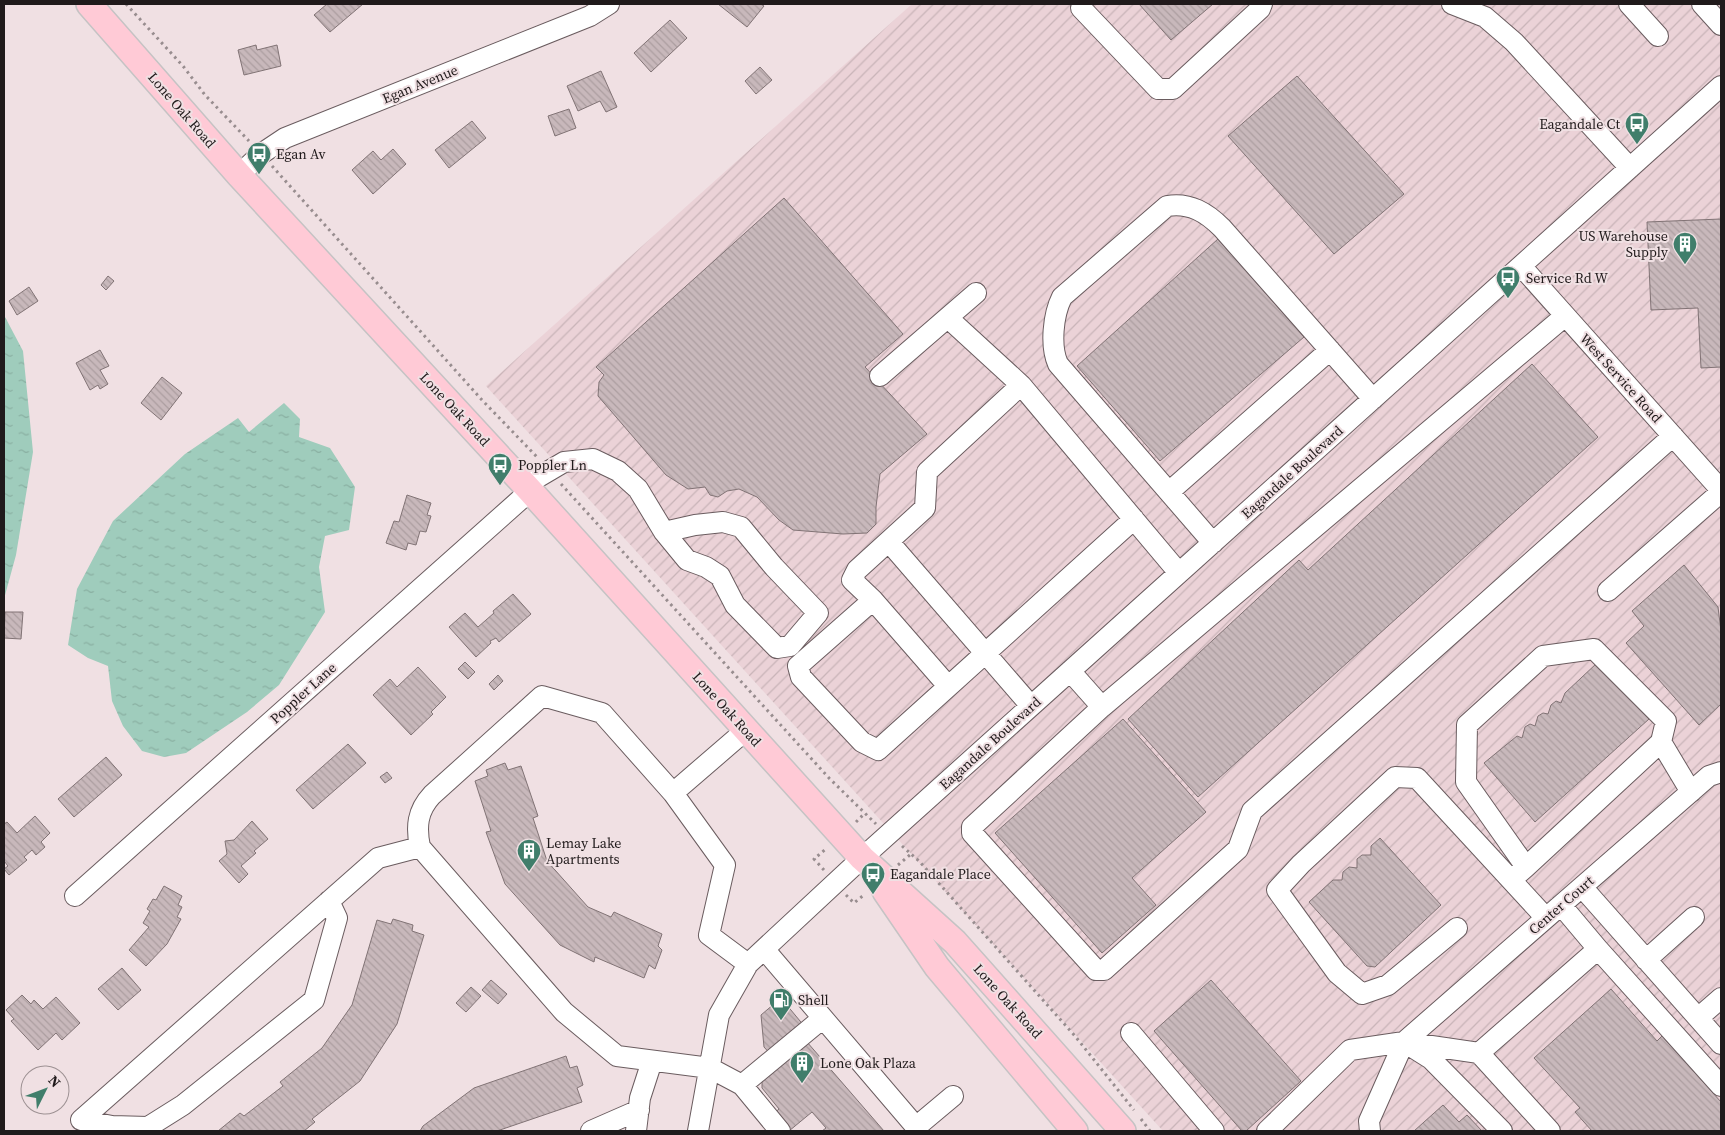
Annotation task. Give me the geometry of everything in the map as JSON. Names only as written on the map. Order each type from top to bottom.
[{"type":"main road","name":"Lone Oak Road","points":[[89,4],[239,175],[527,488],[862,858],[955,942],[1123,1131]]},
{"type":"main road","name":"Lone Oak Road","points":[[862,858],[937,967],[1075,1131]]},
{"type":"street","name":"Egan Avenue","points":[[239,175],[261,154],[285,138],[590,16],[609,4]]},
{"type":"street","points":[[1081,8],[1158,89],[1173,89],[1260,10],[1262,4]]},
{"type":"street","points":[[1452,4],[1484,17],[1514,42],[1630,168]]},
{"type":"street","points":[[1629,4],[1658,36]]},
{"type":"street","points":[[1702,4],[1721,25]]},
{"type":"street","name":"Eagandale Boulevard","points":[[862,858],[1721,86]]},
{"type":"street","points":[[1213,543],[1058,364],[1054,355],[1054,343],[1057,308],[1062,297],[1167,206],[1178,204],[1194,208],[1210,216],[1373,399]]},
{"type":"street","name":"West Service Road","points":[[1521,266],[1721,491]]},
{"type":"street","points":[[880,376],[976,293]]},
{"type":"street","points":[[1565,316],[1102,707],[972,827],[972,833],[1089,963],[1096,970],[1104,970],[1238,849],[1252,811],[1673,436]]},
{"type":"street","points":[[948,318],[1022,385],[1179,573]]},
{"type":"street","points":[[1169,492],[1330,350]]},
{"type":"street","points":[[948,686],[852,580],[857,570],[925,508],[927,472],[1022,385]]},
{"type":"street","name":"Poppler Lane","points":[[75,896],[527,488],[564,462],[593,459],[618,472],[638,489],[664,532],[687,560],[706,567],[720,576],[735,605],[777,648],[790,646],[818,613],[774,567],[741,527],[722,522],[695,525],[664,532]]},
{"type":"street","points":[[1608,592],[1721,491]]},
{"type":"street","points":[[872,600],[798,666],[801,676],[862,742],[878,750],[1134,519]]},
{"type":"street","points":[[889,542],[1031,706]]},
{"type":"street","points":[[1519,874],[1661,742],[1666,721],[1594,649],[1542,656],[1467,725],[1466,782],[1519,874],[1546,918]]},
{"type":"street","points":[[1070,672],[1102,707]]},
{"type":"street","points":[[748,964],[709,935],[724,865],[673,793],[602,713],[542,696],[423,806],[418,819],[420,847],[564,1012],[617,1056],[710,1068],[742,1085],[780,1131]]},
{"type":"street","points":[[673,793],[746,730]]},
{"type":"street","points":[[1661,742],[1691,792]]},
{"type":"street","name":"Center Court","points":[[1404,1042],[1709,776],[1721,772]]},
{"type":"street","points":[[1457,928],[1388,985],[1362,994],[1337,973],[1277,890],[1301,864],[1395,777],[1417,778],[1519,874]]},
{"type":"street","points":[[329,901],[337,918],[314,1000],[183,1105],[148,1127],[112,1126],[81,1120],[110,1094],[329,901],[378,858],[420,847]]},
{"type":"street","points":[[698,1131],[719,1015],[748,964],[862,858]]},
{"type":"street","points":[[1582,887],[1721,1044]]},
{"type":"street","points":[[1561,905],[1721,1086]]},
{"type":"street","points":[[1646,960],[1694,917]]},
{"type":"street","points":[[764,949],[916,1128],[953,1096]]},
{"type":"street","points":[[1479,1053],[1598,949]]},
{"type":"street","points":[[1698,1018],[1721,998]]},
{"type":"street","points":[[742,1085],[822,1018]]},
{"type":"street","points":[[1131,1033],[1214,1131]]},
{"type":"street","points":[[1370,1131],[1369,1121],[1404,1042]]},
{"type":"street","points":[[1404,1042],[1431,1058],[1502,1131]]},
{"type":"street","points":[[1267,1131],[1350,1050],[1404,1042],[1479,1053],[1550,1131]]},
{"type":"street","points":[[636,1131],[640,1098],[652,1061]]},
{"type":"street","points":[[591,1131],[639,1110]]},
{"type":"path","points":[[126,4],[184,66],[205,95],[261,154],[482,400],[864,814]]},
{"type":"path","points":[[911,854],[1075,1036],[1150,1131]]},
{"type":"shaded area","points":[[912,4],[1721,4],[1721,1131],[1163,1131],[486,386]]},
{"type":"water","points":[[4,315],[23,351],[33,452],[16,555],[4,599]]},
{"type":"water","points":[[284,403],[300,419],[299,437],[330,448],[355,487],[349,530],[325,536],[319,567],[325,612],[279,685],[247,712],[186,753],[164,757],[142,751],[123,726],[112,701],[108,666],[88,658],[68,645],[77,589],[113,521],[185,454],[238,418],[249,432]]},
{"type":"building","points":[[327,4],[363,4],[330,32],[314,15]]},
{"type":"building","points":[[718,4],[761,4],[764,6],[747,27]]},
{"type":"building","points":[[1139,4],[1213,4],[1171,40]]},
{"type":"building","points":[[670,20],[687,38],[651,72],[634,53]]},
{"type":"building","points":[[256,45],[257,50],[277,45],[281,66],[244,75],[238,50]]},
{"type":"building","points":[[760,67],[772,80],[756,94],[745,81]]},
{"type":"building","points":[[601,71],[617,107],[606,112],[600,101],[578,111],[567,86]]},
{"type":"building","points":[[1297,76],[1404,194],[1334,254],[1228,136]]},
{"type":"building","points":[[569,109],[576,128],[555,136],[548,116]]},
{"type":"building","points":[[472,121],[486,138],[449,168],[435,150]]},
{"type":"building","points":[[393,149],[406,164],[373,194],[352,170],[373,151],[381,160]]},
{"type":"building","points":[[784,198],[903,334],[865,367],[927,434],[880,474],[876,524],[867,533],[843,534],[793,530],[779,520],[757,497],[739,489],[727,491],[718,497],[710,495],[705,487],[688,489],[666,475],[598,396],[599,382],[604,375],[596,367]]},
{"type":"building","name":"US Warehouse Supply","points":[[1721,219],[1721,367],[1701,368],[1698,308],[1651,310],[1647,222]]},
{"type":"building","points":[[1218,239],[1304,337],[1160,461],[1077,366]]},
{"type":"building","points":[[108,276],[114,281],[106,290],[101,285]]},
{"type":"building","points":[[29,287],[38,301],[17,315],[9,301]]},
{"type":"building","points":[[100,350],[109,366],[100,370],[108,384],[100,389],[98,385],[90,390],[76,363]]},
{"type":"building","points":[[1532,364],[1598,437],[1198,797],[1128,719],[1299,560],[1308,570]]},
{"type":"building","points":[[162,377],[182,393],[161,420],[141,403]]},
{"type":"building","points":[[407,495],[431,503],[427,515],[431,516],[426,532],[420,531],[416,545],[408,543],[406,550],[386,543],[394,521],[399,522]]},
{"type":"building","points":[[1684,565],[1718,607],[1721,631],[1721,704],[1699,725],[1626,643],[1644,626],[1632,611]]},
{"type":"building","points":[[513,594],[531,614],[499,642],[496,638],[490,641],[491,643],[476,657],[449,627],[465,613],[478,627]]},
{"type":"building","points":[[5,612],[23,612],[21,639],[4,638]]},
{"type":"building","points":[[465,662],[475,672],[468,679],[458,669]]},
{"type":"building","points":[[1597,663],[1649,719],[1535,822],[1484,763],[1517,736],[1522,738],[1525,727],[1530,724],[1535,726],[1538,716],[1543,713],[1548,714],[1551,705],[1556,701],[1561,703],[1565,693]]},
{"type":"building","points":[[418,667],[446,697],[431,712],[433,714],[411,735],[373,695],[390,679],[397,687]]},
{"type":"building","points":[[498,675],[503,681],[494,690],[489,684]]},
{"type":"building","points":[[1123,719],[1206,812],[1132,878],[1156,905],[1102,953],[995,833]]},
{"type":"building","points":[[348,744],[366,763],[313,809],[296,790]]},
{"type":"building","points":[[106,757],[122,775],[74,817],[58,799]]},
{"type":"building","name":"Lemay Lake Apartments","points":[[505,763],[508,770],[521,766],[538,816],[533,818],[547,861],[588,907],[611,917],[614,912],[662,934],[658,946],[662,950],[655,969],[649,965],[644,978],[595,957],[594,962],[560,945],[505,884],[486,832],[491,831],[475,781],[488,776],[486,770]]},
{"type":"building","points":[[387,772],[392,778],[385,783],[380,777]]},
{"type":"building","points":[[35,816],[50,833],[41,842],[45,847],[36,855],[32,850],[24,857],[27,860],[9,875],[4,869],[8,866],[4,861],[4,824],[7,822],[17,833]]},
{"type":"building","points":[[252,821],[268,839],[241,866],[248,874],[239,883],[219,861],[227,854],[225,841],[234,840]]},
{"type":"building","points":[[1380,838],[1441,905],[1375,967],[1367,966],[1309,902],[1333,880],[1342,880],[1343,872],[1349,867],[1357,868],[1357,859],[1362,855],[1371,855],[1371,846]]},
{"type":"building","points":[[164,886],[182,896],[178,905],[182,907],[177,917],[181,919],[167,944],[146,966],[129,950],[149,927],[143,923],[150,911],[147,909],[153,899],[156,900]]},
{"type":"building","points":[[393,919],[413,925],[412,931],[424,935],[397,1024],[360,1081],[312,1119],[315,1122],[304,1131],[218,1131],[240,1113],[244,1116],[283,1086],[280,1082],[322,1048],[352,1005],[377,920],[391,924]]},
{"type":"building","points":[[122,968],[141,990],[118,1010],[98,989]]},
{"type":"building","points":[[491,980],[507,994],[498,1004],[482,990]]},
{"type":"building","points":[[1211,980],[1301,1081],[1246,1131],[1242,1131],[1154,1031]]},
{"type":"building","points":[[471,987],[481,996],[466,1012],[456,1003]]},
{"type":"building","points":[[1611,989],[1657,1041],[1662,1036],[1721,1102],[1721,1131],[1592,1131],[1575,1112],[1580,1108],[1534,1058]]},
{"type":"building","points":[[22,995],[31,1004],[34,1000],[43,1009],[56,997],[80,1023],[62,1040],[56,1033],[38,1050],[11,1021],[14,1019],[6,1010]]},
{"type":"building","name":"Shell","points":[[781,998],[805,1027],[772,1056],[764,1047],[761,1015]]},
{"type":"building","name":"Lone Oak Plaza","points":[[807,1042],[884,1131],[822,1131],[826,1128],[812,1112],[789,1131],[770,1117],[779,1109],[762,1088],[762,1079]]},
{"type":"building","points":[[566,1056],[570,1068],[577,1066],[583,1085],[577,1088],[582,1102],[497,1131],[420,1131],[423,1126],[474,1088]]},
{"type":"building","points":[[1443,1105],[1459,1122],[1467,1115],[1482,1131],[1414,1131]]},
{"type":"place","name":"Eagandale Ct","points":[[1637,145]]},
{"type":"place","name":"Egan Av","points":[[259,175]]},
{"type":"place","name":"US Warehouse Supply","points":[[1685,265]]},
{"type":"place","name":"Service Rd W","points":[[1508,299]]},
{"type":"place","name":"Poppler Ln","points":[[500,486]]},
{"type":"place","name":"Lemay Lake Apartments","points":[[529,872]]},
{"type":"place","name":"Eagandale Place","points":[[873,895]]},
{"type":"place","name":"Shell","points":[[781,1021]]},
{"type":"place","name":"Lone Oak Plaza","points":[[802,1084]]}]
